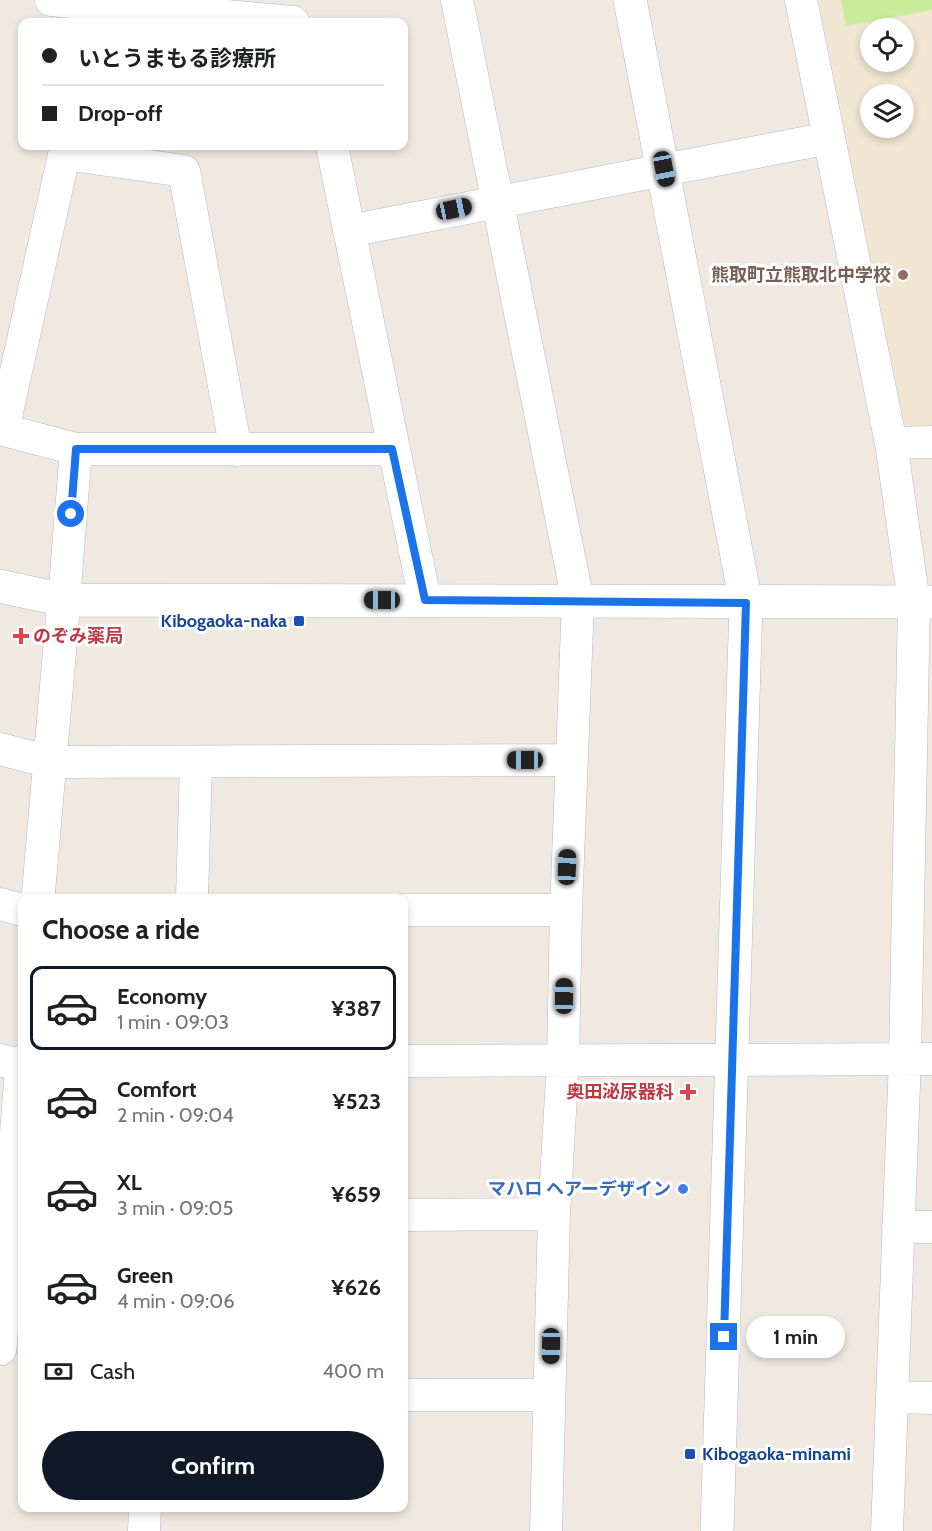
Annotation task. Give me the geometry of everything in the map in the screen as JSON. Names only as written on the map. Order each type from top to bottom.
[{"type":"street","points":[[51,0],[92,14],[192,18]]},
{"type":"street","points":[[303,0],[306,18]]},
{"type":"street","points":[[457,0],[578,601],[566,910],[563,1061],[554,1214],[546,1531]]},
{"type":"street","points":[[630,0],[746,603],[717,1531]]},
{"type":"street","points":[[801,0],[923,602],[918,1059],[898,1227],[887,1531]]},
{"type":"street","points":[[349,231],[828,138]]},
{"type":"street","points":[[236,450],[184,171],[65,150],[2,430],[76,449],[236,450],[392,449]]},
{"type":"street","points":[[333,150],[392,449],[425,600]]},
{"type":"street","points":[[891,443],[932,442]]},
{"type":"street","points":[[38,894],[76,449]]},
{"type":"street","points":[[0,586],[64,600],[923,602]]},
{"type":"street","points":[[0,749],[50,762],[572,760]]},
{"type":"street","points":[[192,894],[196,763]]},
{"type":"street","points":[[0,904],[18,909]]},
{"type":"street","points":[[408,910],[566,910]]},
{"type":"street","points":[[408,1061],[918,1059]]},
{"type":"street","points":[[0,1060],[18,1063]]},
{"type":"street","points":[[0,1349],[18,1119]]},
{"type":"street","points":[[408,1215],[554,1214]]},
{"type":"street","points":[[898,1227],[932,1227]]},
{"type":"street","points":[[408,1395],[549,1395]]},
{"type":"street","points":[[892,1398],[932,1398]]},
{"type":"street","points":[[144,1531],[145,1512]]},
{"type":"shaded area","name":"熊取町立熊取北中学校","points":[[819,0],[932,0],[932,432],[922,432],[904,423]]},
{"type":"green space","points":[[841,0],[932,0],[932,10],[889,18],[860,18],[860,23],[846,26]]},
{"type":"place","name":"熊取町立熊取北中学校","points":[[903,275]]},
{"type":"place","name":"Kibogaoka-naka","points":[[299,621]]},
{"type":"place","name":"のぞみ薬局","points":[[21,636]]},
{"type":"place","name":"奥田泌尿器科","points":[[688,1092]]},
{"type":"place","name":"マハロ ヘアーデザイン","points":[[683,1189]]},
{"type":"place","name":"Kibogaoka-minami","points":[[690,1454]]},
{"type":"route","points":[[71,514],[76,449],[392,449],[425,600],[746,603],[724,1337]]}]
